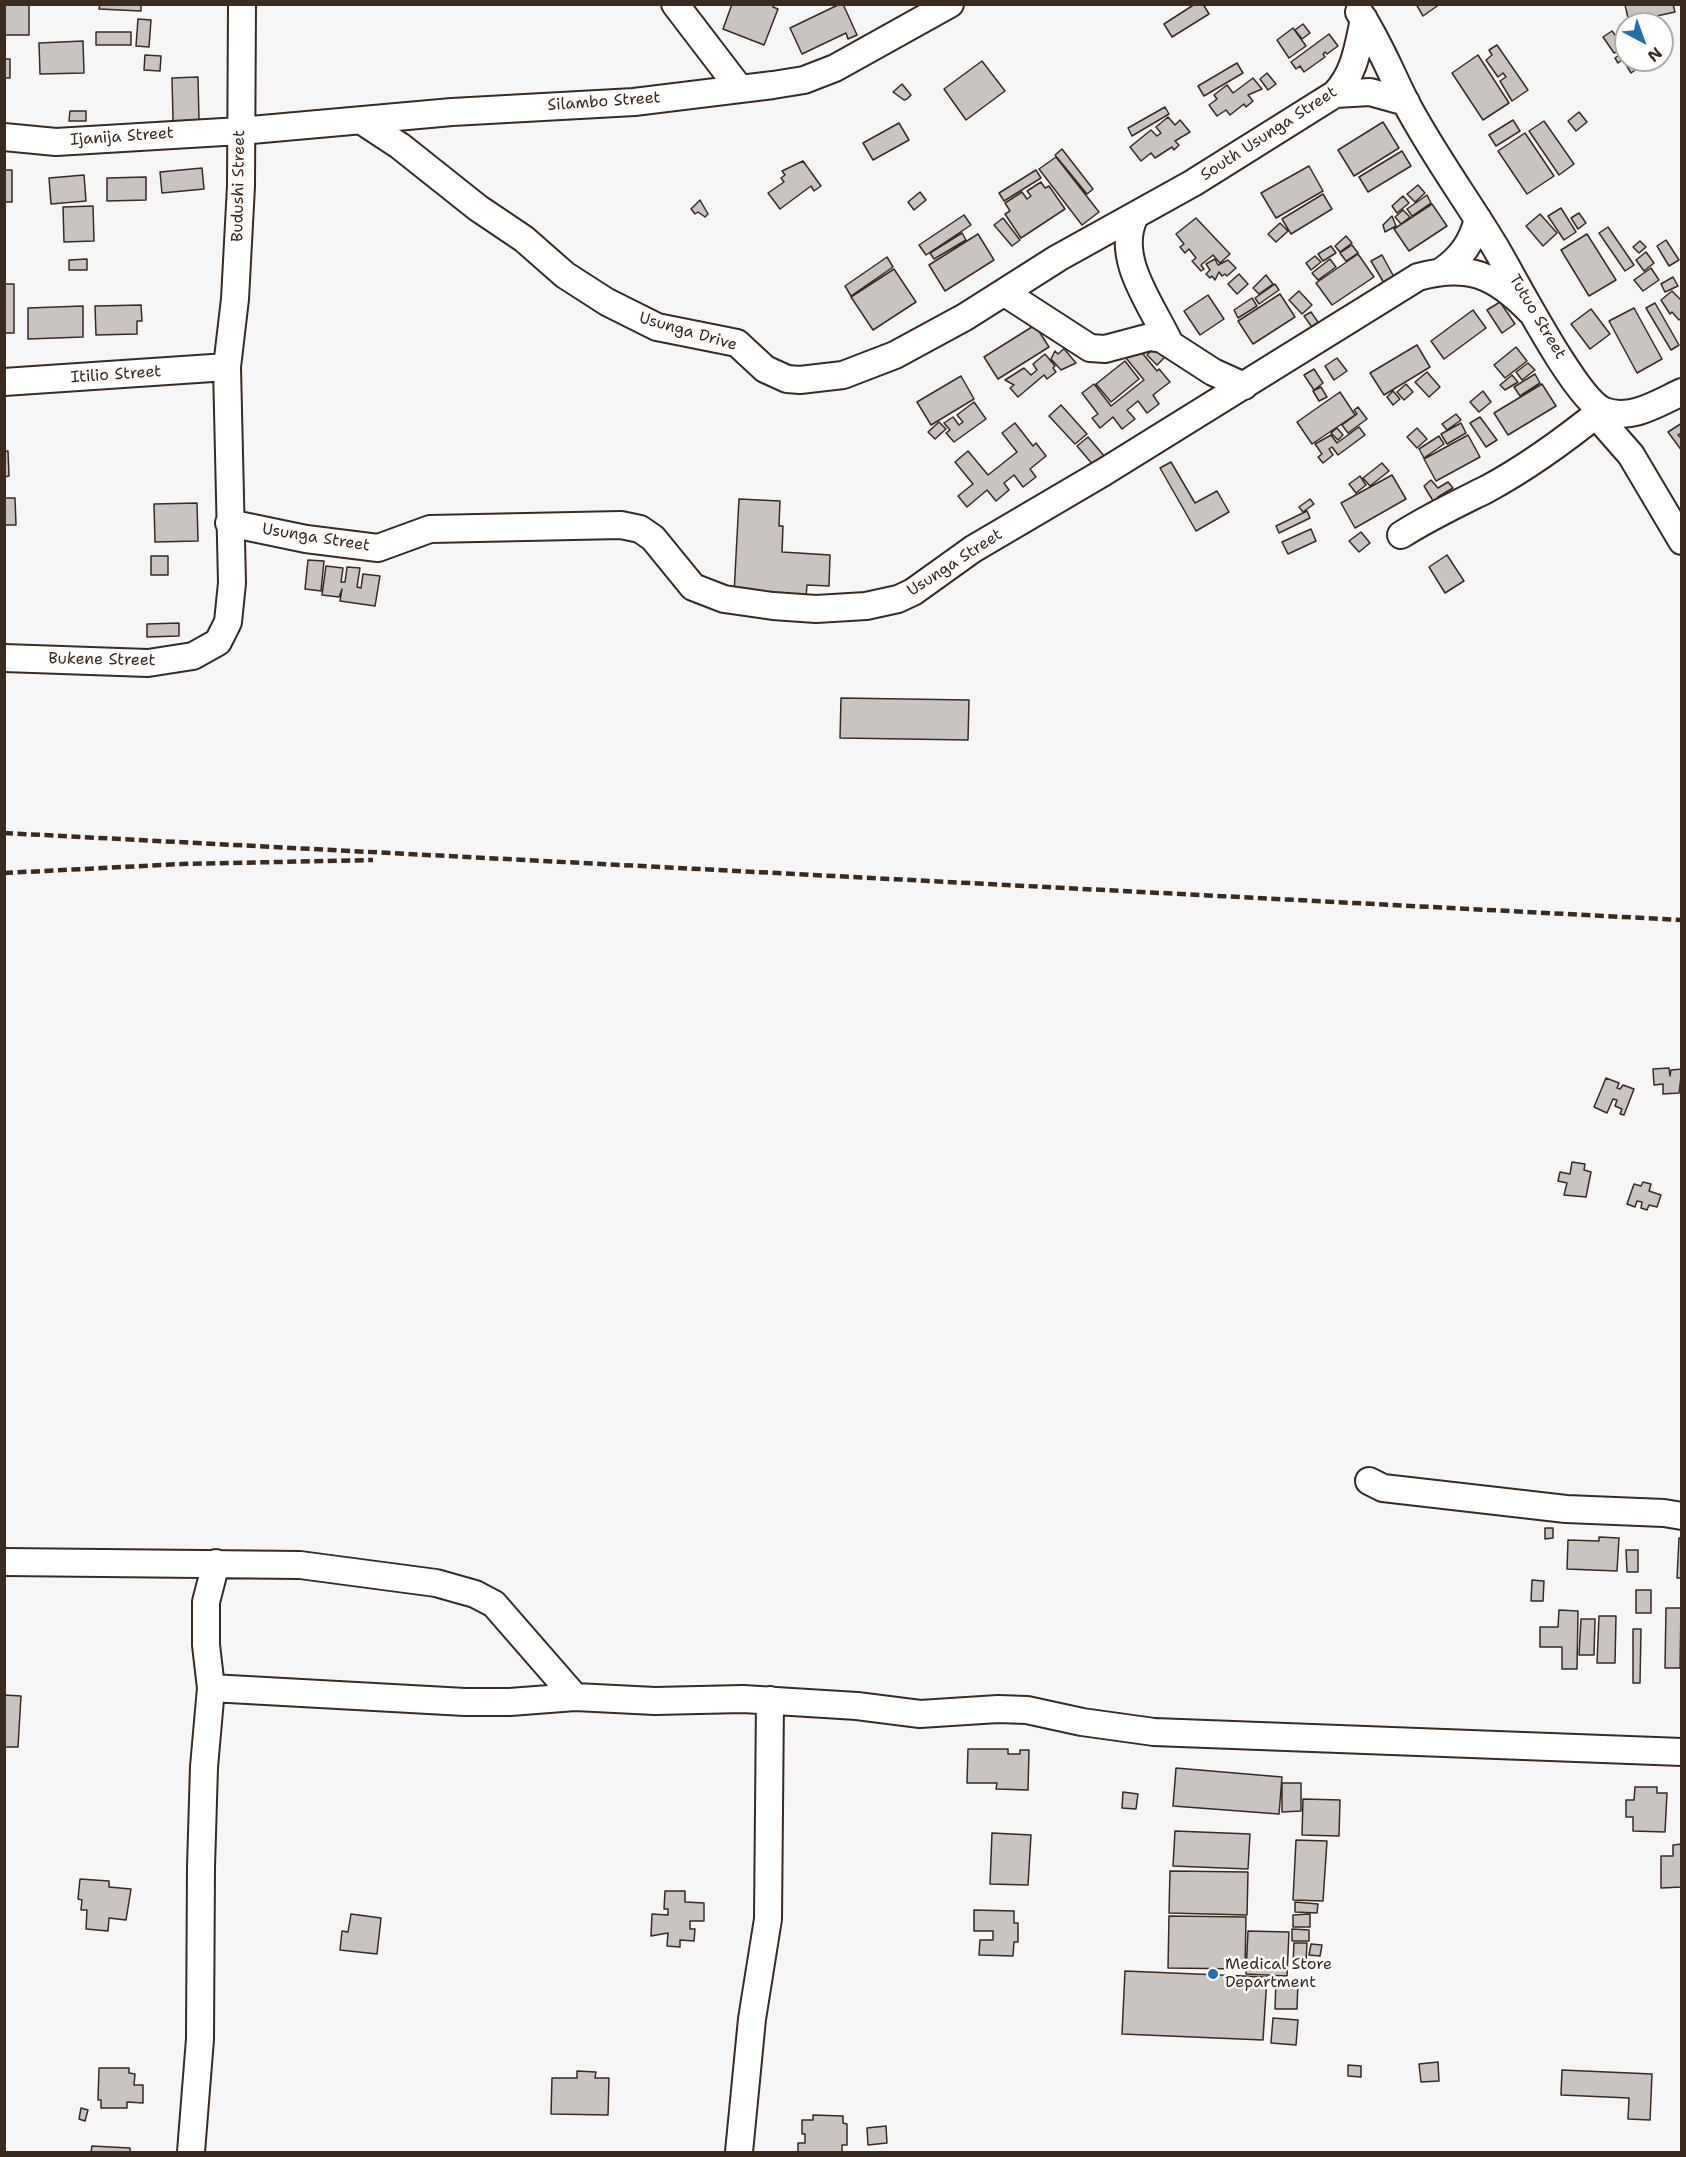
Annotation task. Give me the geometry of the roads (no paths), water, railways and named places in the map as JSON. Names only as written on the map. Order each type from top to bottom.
[{"type":"street","name":"Budushi Street","points":[[229,523],[227,367],[239,224],[242,4]]},
{"type":"street","points":[[675,4],[740,89]]},
{"type":"street","name":"Silambo Street","points":[[240,131],[452,112],[634,102],[804,80],[835,68],[950,4]]},
{"type":"street","name":"South Usunga Street","points":[[1134,218],[1335,94],[1343,86],[1354,66],[1359,12]]},
{"type":"street","name":"Tutuo Street","points":[[1359,12],[1406,102],[1478,219],[1530,311],[1570,372],[1631,454],[1682,541]]},
{"type":"street","points":[[1335,94],[1370,92],[1406,102]]},
{"type":"street","name":"Usunga Drive","points":[[362,121],[400,146],[478,208],[524,239],[565,275],[607,302],[657,327],[737,343],[765,369],[787,379],[818,379],[869,367],[914,345],[1005,293],[1058,258],[1134,218]]},
{"type":"street","name":"Ijanija Street","points":[[4,137],[56,142],[240,131]]},
{"type":"street","points":[[1134,218],[1128,230],[1129,253],[1144,292],[1169,342]]},
{"type":"street","points":[[1442,271],[1463,254],[1474,233],[1478,219]]},
{"type":"street","points":[[1442,271],[1478,274],[1489,278],[1507,289],[1530,311]]},
{"type":"street","name":"Usunga Street","points":[[229,523],[306,538],[378,548],[430,529],[634,526],[646,532],[693,587],[707,594],[773,606],[816,609],[866,606],[898,599],[914,592],[974,549],[1244,386],[1390,293],[1418,278],[1442,271]]},
{"type":"street","points":[[1005,293],[1090,348],[1105,349],[1150,337],[1169,342],[1213,372],[1244,386]]},
{"type":"street","name":"Itilio Street","points":[[4,382],[227,367]]},
{"type":"street","points":[[1401,536],[1432,515],[1486,489],[1520,469],[1599,413],[1623,414],[1645,410],[1682,392]]},
{"type":"street","name":"Bukene Street","points":[[4,658],[148,663],[193,656],[218,642],[228,622],[232,583],[229,523]]},
{"type":"street","points":[[1369,1481],[1383,1488],[1504,1503],[1682,1516]]},
{"type":"street","points":[[4,1562],[300,1565],[436,1583],[475,1594],[494,1604],[575,1697]]},
{"type":"street","points":[[179,1563],[206,1602]]},
{"type":"street","points":[[191,2152],[200,2039],[202,1812],[211,1688],[206,1645],[206,1602],[216,1563]]},
{"type":"street","points":[[211,1688],[465,1702],[510,1702],[575,1697],[654,1701],[770,1701],[857,1706],[920,1714],[1027,1710],[1082,1722],[1154,1732],[1682,1752]]},
{"type":"street","points":[[739,2152],[752,2019],[768,1919],[770,1701]]},
{"type":"railway","points":[[4,833],[1682,920]]},
{"type":"railway","points":[[4,873],[182,864],[373,860]]},
{"type":"place","name":"Medical Store Department","points":[[1213,1974]]}]
